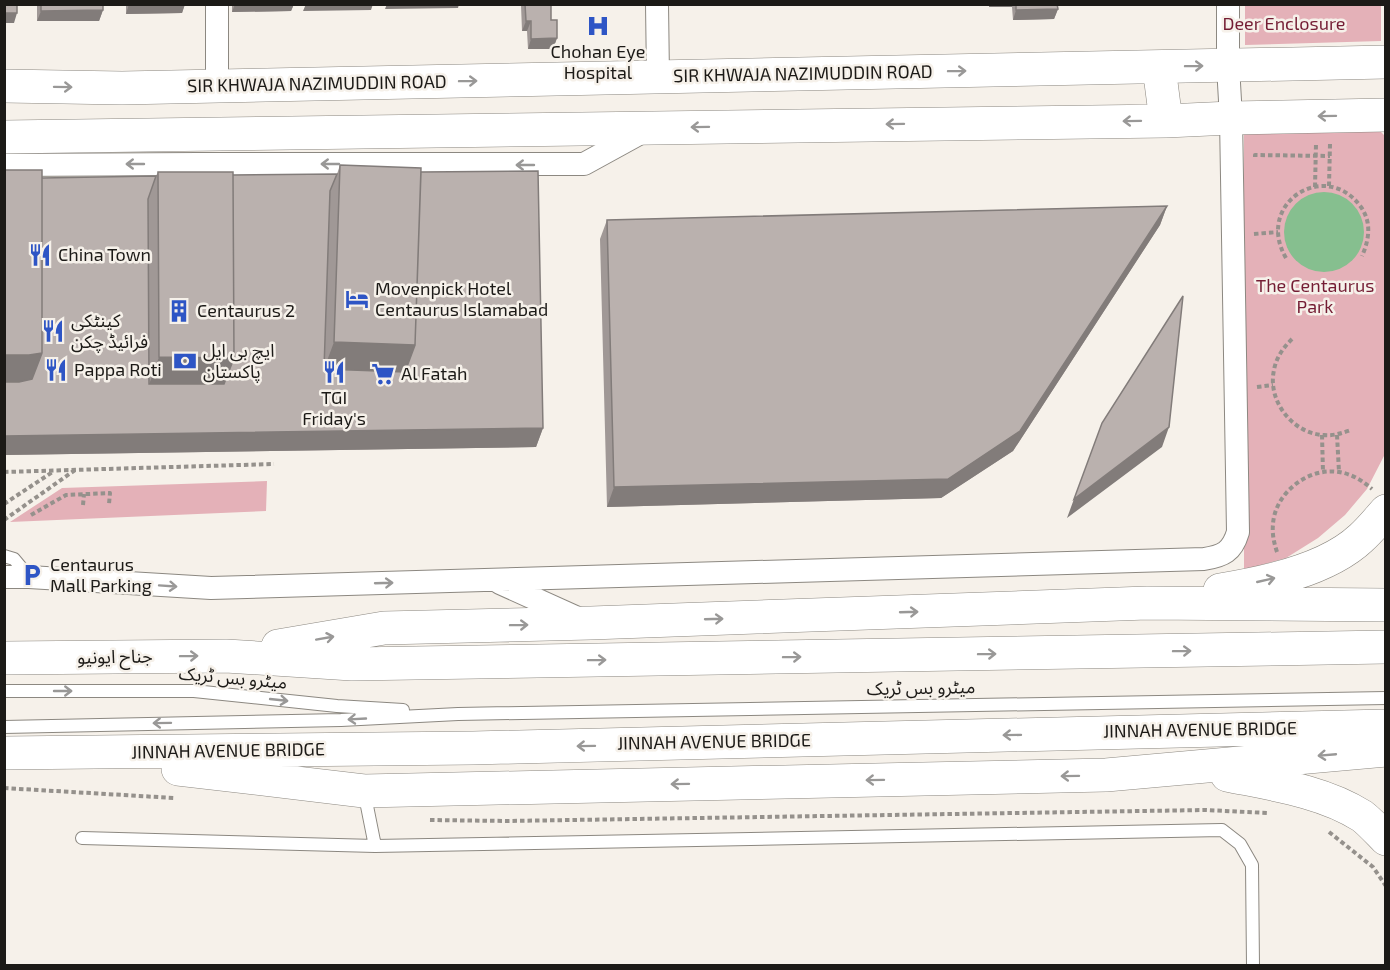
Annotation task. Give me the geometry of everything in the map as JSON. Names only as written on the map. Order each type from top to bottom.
[{"type":"main road","name":"SIR KHWAJA NAZIMUDDIN ROAD","points":[[4,87],[217,87],[1386,62]]},
{"type":"main road","points":[[1159,67],[1166,121]]},
{"type":"main road","points":[[122,88],[126,135]]},
{"type":"main road","points":[[4,137],[1166,121],[1386,115]]},
{"type":"main road","points":[[1147,603],[1230,589],[1308,569],[1340,554],[1361,538],[1380,501]]},
{"type":"main road","points":[[226,656],[384,628],[1147,603],[1386,605]]},
{"type":"main road","points":[[226,656],[352,664],[413,664],[1386,647]]},
{"type":"main road","name":"جناح ایونیو","points":[[4,658],[226,656]]},
{"type":"main road","name":"JINNAH AVENUE BRIDGE","points":[[43,753],[473,748],[1386,726]]},
{"type":"main road","points":[[1106,775],[1386,750]]},
{"type":"main road","points":[[4,753],[43,753],[364,791],[1226,774],[1291,788],[1332,801],[1363,816],[1386,839]]},
{"type":"street","points":[[217,4],[217,87]]},
{"type":"street","points":[[657,4],[658,77]]},
{"type":"street","points":[[4,577],[211,588],[1219,557],[1235,542],[1238,532],[1228,4]]},
{"type":"street","points":[[4,165],[584,165],[650,128]]},
{"type":"street","points":[[493,580],[591,623]]},
{"type":"lane","points":[[4,556],[14,559],[30,577]]},
{"type":"lane","name":"میٹرو بس ٹریک","points":[[4,691],[194,692],[337,706],[458,714]]},
{"type":"lane","name":"میٹرو بس ٹریک","points":[[4,727],[341,720],[458,714],[1386,698]]},
{"type":"lane","points":[[364,791],[375,846]]},
{"type":"lane","points":[[82,838],[375,846],[1222,830],[1240,844],[1252,865],[1253,966]]},
{"type":"path","points":[[1324,116],[1329,186]]},
{"type":"path","points":[[1315,187],[1324,116]]},
{"type":"path","points":[[1286,258],[1278,232],[1282,212],[1296,195],[1305,190],[1329,186],[1344,191],[1356,200],[1365,212],[1369,227],[1368,242],[1362,256]]},
{"type":"path","points":[[1292,339],[1283,348],[1273,372],[1276,400],[1283,413],[1294,424],[1308,432],[1337,435],[1352,430]]},
{"type":"path","points":[[1322,435],[1323,472]]},
{"type":"path","points":[[1337,435],[1339,472]]},
{"type":"path","points":[[4,471],[274,464]]},
{"type":"path","points":[[4,520],[75,469]]},
{"type":"path","points":[[4,504],[56,470]]},
{"type":"path","points":[[1293,574],[1277,552],[1273,538],[1273,522],[1284,495],[1295,484],[1308,476],[1323,472],[1339,472],[1364,482],[1380,501]]},
{"type":"path","points":[[30,515],[66,495],[110,493],[109,504]]},
{"type":"path","points":[[83,505],[84,494]]},
{"type":"green space","name":"Deer Enclosure","points":[[1245,5],[1381,5],[1381,41],[1245,45]]},
{"type":"green space","name":"The Centaurus Park","points":[[1244,123],[1379,130],[1386,139],[1385,454],[1367,489],[1345,515],[1318,538],[1286,558],[1244,570]]},
{"type":"green space","points":[[267,481],[266,511],[10,522],[62,488]]},
{"type":"shaded area","points":[[1316,192],[1332,192],[1353,203],[1364,224],[1364,240],[1353,261],[1332,272],[1316,272],[1302,266],[1290,254],[1284,240],[1284,224],[1290,210],[1302,198]]},
{"type":"building","points":[[4,4],[17,4],[17,13],[4,13]]},
{"type":"building","points":[[41,4],[103,4],[103,10],[41,11]]},
{"type":"building","points":[[525,4],[551,4],[551,20],[557,20],[557,38],[531,39],[531,21],[526,21]]},
{"type":"building","points":[[1016,4],[1057,4],[1058,9],[1016,10]]},
{"type":"building","points":[[340,165],[421,168],[415,345],[334,342]]},
{"type":"building","points":[[4,170],[42,170],[42,353],[4,355]]},
{"type":"building","points":[[538,171],[543,428],[4,436],[4,382],[32,379],[42,353],[42,178],[156,176],[148,199],[149,384],[224,384],[234,358],[233,175],[337,174],[330,191],[324,369],[405,372],[415,345],[421,172]]},
{"type":"building","points":[[158,172],[233,172],[234,358],[159,357]]},
{"type":"building","points":[[1167,206],[1020,431],[948,479],[614,487],[607,220]]},
{"type":"building","points":[[1183,296],[1169,427],[1074,499],[1102,423]]},
{"type":"place","name":"Chohan Eye Hospital","points":[[598,26]]},
{"type":"place","name":"China Town","points":[[40,255]]},
{"type":"place","name":"Movenpick Hotel Centaurus Islamabad","points":[[357,299]]},
{"type":"place","name":"Centaurus 2","points":[[179,311]]},
{"type":"place","name":"کینٹکی فرائیڈ چکن","points":[[53,331]]},
{"type":"place","name":"ایچ بی ایل پاکستان","points":[[185,361]]},
{"type":"place","name":"Pappa Roti","points":[[56,370]]},
{"type":"place","name":"TGI Friday's","points":[[334,372]]},
{"type":"place","name":"Al Fatah","points":[[383,374]]},
{"type":"place","name":"Centaurus Mall Parking","points":[[32,575]]}]
